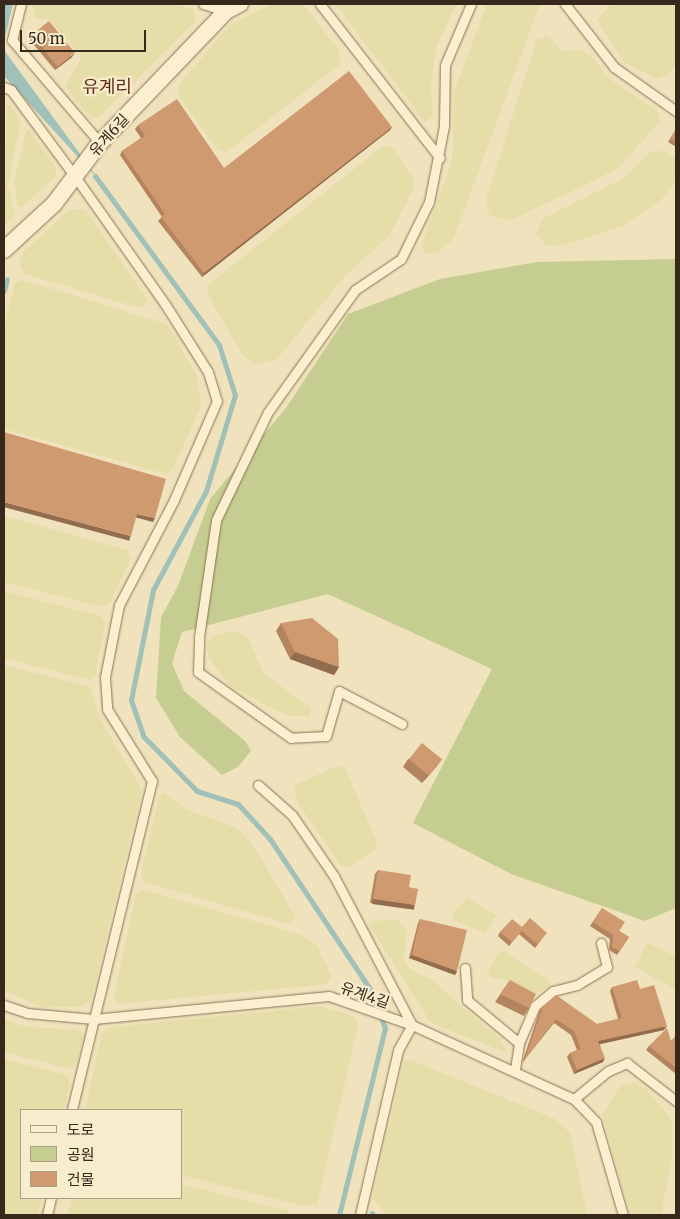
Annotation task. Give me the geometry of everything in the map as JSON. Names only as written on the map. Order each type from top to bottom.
[{"type":"street","name":"유계6길","points":[[4,250],[54,204],[100,143],[233,7]]},
{"type":"lane","points":[[21,4],[12,40],[100,143]]},
{"type":"lane","points":[[203,4],[233,7]]},
{"type":"lane","points":[[320,4],[440,158]]},
{"type":"lane","points":[[402,724],[339,691],[326,736],[291,738],[198,672],[198,637],[216,520],[268,412],[355,290],[400,259],[428,202],[440,158],[445,65],[471,4]]},
{"type":"lane","points":[[565,4],[614,67],[676,111]]},
{"type":"lane","points":[[4,87],[11,90],[74,175],[208,372],[217,401],[174,500],[119,604],[105,677],[107,709],[152,781],[72,1109]]},
{"type":"lane","points":[[258,784],[292,815],[334,876],[412,1025],[398,1050],[360,1215]]},
{"type":"lane","points":[[515,1069],[518,1043],[536,1006],[553,992],[577,985],[607,967],[601,943]]},
{"type":"lane","points":[[465,968],[467,1000],[518,1043]]},
{"type":"lane","name":"유계4길","points":[[4,1005],[27,1014],[94,1019],[329,996],[412,1025],[515,1069],[574,1099],[596,1122],[623,1215]]},
{"type":"lane","points":[[574,1099],[608,1071],[627,1063],[676,1101]]},
{"type":"lane","points":[[47,1215],[51,1199]]},
{"type":"shaded area","points":[[33,4],[174,4],[192,9],[195,15],[194,23],[99,117],[90,117],[65,87],[82,56],[49,20],[35,18]]},
{"type":"shaded area","points":[[272,4],[303,4],[339,51],[340,64],[227,152],[218,150],[179,97],[178,86],[230,25]]},
{"type":"shaded area","points":[[335,4],[456,4],[436,48],[431,87],[433,116],[425,122]]},
{"type":"shaded area","points":[[487,4],[540,4],[454,238],[437,253],[425,254],[421,246],[452,161],[454,92]]},
{"type":"shaded area","points":[[612,4],[676,4],[676,63],[669,74],[657,79],[624,62],[597,20]]},
{"type":"shaded area","points":[[548,36],[562,51],[580,49],[593,58],[609,79],[658,111],[660,122],[617,169],[510,221],[489,215],[486,199],[537,39]]},
{"type":"shaded area","points":[[7,103],[21,120],[8,185],[15,216],[4,225]]},
{"type":"shaded area","points":[[27,128],[56,167],[55,177],[23,206],[18,206],[14,181]]},
{"type":"shaded area","points":[[391,146],[414,178],[413,190],[390,235],[346,275],[277,359],[256,365],[243,356],[208,295],[209,284],[382,147]]},
{"type":"shaded area","points":[[662,151],[676,159],[676,182],[661,200],[623,226],[560,246],[547,246],[536,234],[542,219],[624,178],[649,152]]},
{"type":"shaded area","points":[[85,209],[148,301],[140,308],[25,274],[19,263],[23,252],[69,210]]},
{"type":"shaded area","points":[[23,280],[167,324],[196,374],[201,406],[174,467],[166,474],[4,429],[4,327],[15,283]]},
{"type":"shaded area","points":[[4,516],[127,550],[130,559],[110,603],[102,607],[4,582]]},
{"type":"shaded area","points":[[4,591],[101,616],[105,625],[95,677],[89,680],[4,658]]},
{"type":"shaded area","points":[[237,631],[248,638],[263,673],[311,708],[310,716],[288,716],[231,687],[209,658],[206,643],[214,635]]},
{"type":"shaded area","points":[[4,665],[91,687],[99,717],[142,790],[91,1001],[80,1007],[41,1007],[4,990]]},
{"type":"shaded area","points":[[337,766],[345,768],[376,841],[375,850],[348,867],[341,866],[299,805],[293,786]]},
{"type":"shaded area","points":[[164,792],[185,809],[237,828],[253,845],[296,918],[290,924],[144,882],[141,874],[159,796]]},
{"type":"shaded area","points":[[144,890],[302,935],[317,946],[332,976],[328,984],[119,1004],[114,996],[136,893]]},
{"type":"shaded area","points":[[467,898],[496,915],[485,934],[454,920],[453,913]]},
{"type":"shaded area","points":[[397,920],[407,930],[404,959],[409,969],[431,979],[500,1039],[507,1053],[431,1023],[370,926],[372,921]]},
{"type":"shaded area","points":[[647,943],[676,956],[676,990],[635,967]]},
{"type":"shaded area","points":[[503,951],[549,980],[550,986],[535,994],[503,979],[491,978],[488,971],[497,954]]},
{"type":"shaded area","points":[[320,1006],[353,1016],[358,1025],[317,1205],[304,1206],[182,1175],[182,1109],[85,1109],[102,1033],[111,1027]]},
{"type":"shaded area","points":[[4,1019],[27,1027],[79,1030],[84,1035],[76,1064],[70,1069],[4,1052]]},
{"type":"shaded area","points":[[4,1059],[67,1075],[70,1085],[64,1109],[20,1109],[20,1199],[42,1199],[38,1215],[4,1215]]},
{"type":"shaded area","points":[[411,1060],[555,1119],[570,1133],[587,1215],[387,1215],[373,1199],[374,1189],[404,1061]]},
{"type":"shaded area","points":[[634,1082],[647,1090],[672,1120],[672,1156],[661,1215],[635,1215],[629,1210],[602,1115],[620,1086]]},
{"type":"shaded area","points":[[182,1184],[288,1211],[290,1215],[67,1215],[72,1199],[182,1199]]},
{"type":"green space","points":[[676,259],[676,908],[645,921],[511,874],[413,823],[492,669],[328,594],[182,632],[172,663],[184,691],[245,741],[251,751],[238,767],[222,775],[180,737],[156,698],[161,617],[178,586],[210,499],[286,408],[348,314],[440,279],[537,262]]},
{"type":"water","points":[[4,4],[13,4],[4,41]]},
{"type":"water","points":[[4,50],[99,180],[4,76]]},
{"type":"building","points":[[49,21],[75,53],[58,67],[32,35]]},
{"type":"building","points":[[349,71],[392,127],[204,273],[161,217],[165,214],[122,151],[145,136],[138,125],[177,99],[224,168]]},
{"type":"building","points":[[676,129],[676,142],[671,138]]},
{"type":"building","points":[[4,432],[166,479],[155,518],[137,514],[131,536],[4,502]]},
{"type":"building","points":[[312,618],[338,639],[339,667],[295,652],[281,623]]},
{"type":"building","points":[[422,743],[442,759],[429,776],[409,759]]},
{"type":"building","points":[[378,870],[411,875],[409,887],[418,889],[415,905],[373,899]]},
{"type":"building","points":[[602,908],[625,922],[619,931],[629,937],[620,951],[612,947],[613,935],[593,922]]},
{"type":"building","points":[[530,918],[547,933],[537,944],[522,931],[512,942],[500,932],[512,919],[522,927]]},
{"type":"building","points":[[420,919],[467,930],[457,971],[412,955]]},
{"type":"building","points":[[510,980],[536,994],[529,1008],[500,994]]},
{"type":"building","points":[[637,980],[640,989],[654,985],[667,1026],[598,1041],[605,1058],[577,1070],[570,1053],[581,1049],[574,1031],[556,1019],[525,1059],[543,1006],[556,995],[597,1024],[622,1018],[612,987]]},
{"type":"building","points":[[667,1028],[671,1041],[676,1036],[676,1068],[649,1046]]},
{"type":"waterway","points":[[95,176],[219,345],[235,395],[206,491],[153,590],[131,700],[144,737],[197,791],[238,804],[270,839],[370,989],[385,1028],[339,1215]]},
{"type":"waterway","points":[[4,291],[7,279]]},
{"type":"district","name":"유계리","points":[[107,87]]}]
